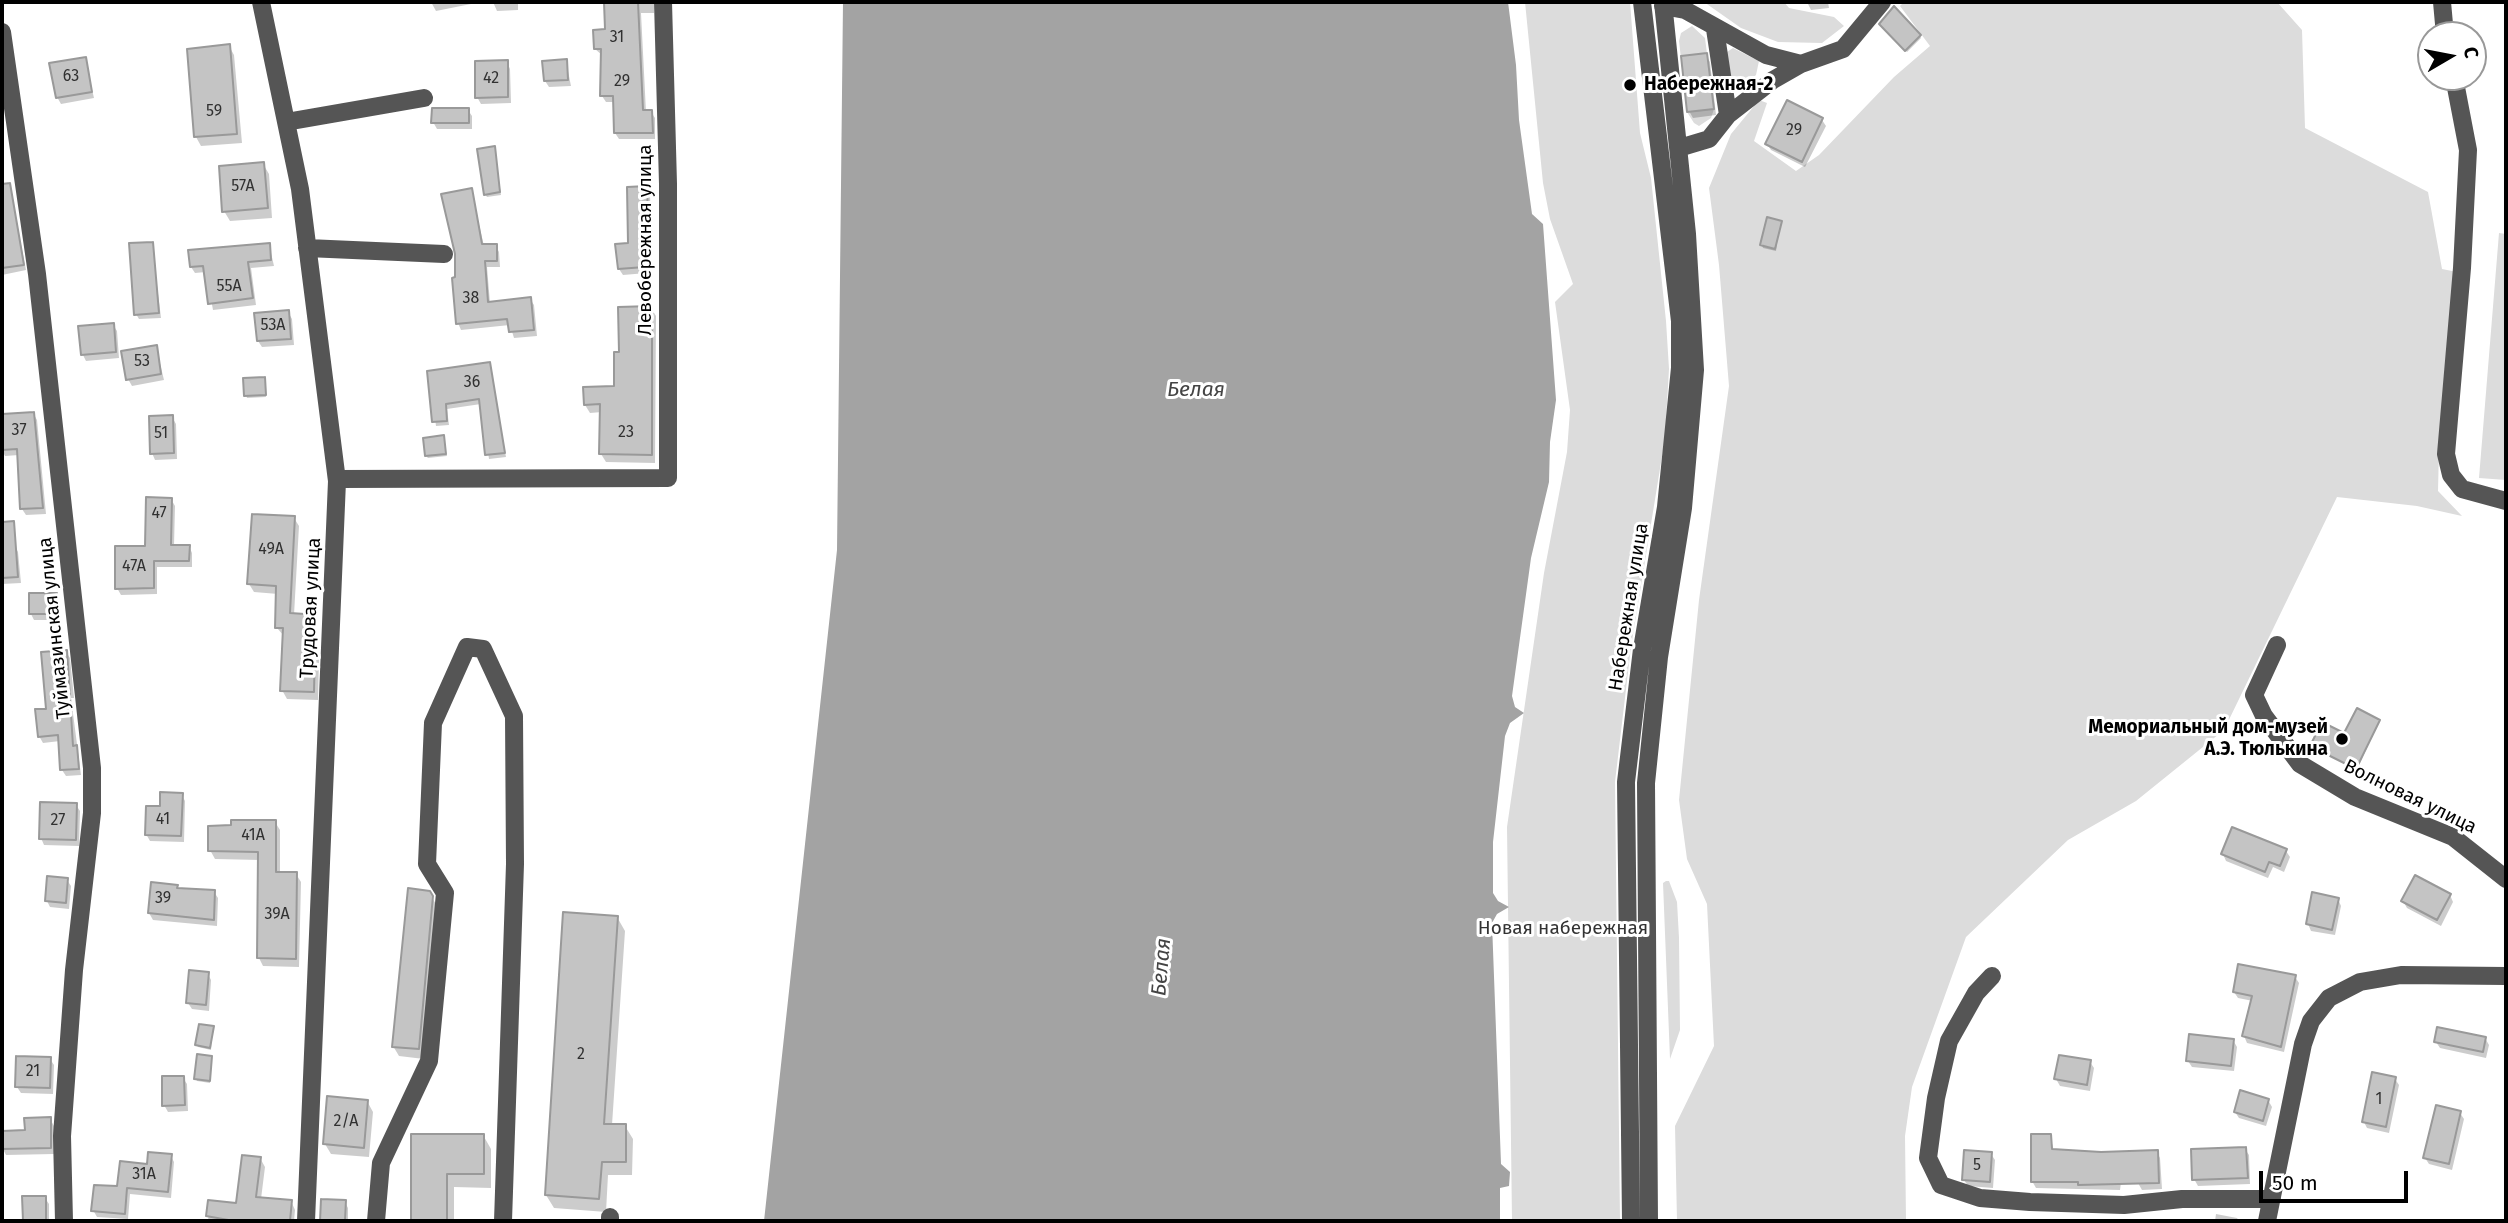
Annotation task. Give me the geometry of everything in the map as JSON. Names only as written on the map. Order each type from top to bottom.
[{"type":"street","name":"Трудовая улица","points":[[261,2],[300,189],[337,479],[306,1221]]},
{"type":"street","name":"Левобережная улица","points":[[337,479],[668,478],[668,184],[663,2]]},
{"type":"street","name":"Набережная улица","points":[[1631,1221],[1626,782],[1642,649],[1672,466],[1680,368],[1678,309],[1642,2]]},
{"type":"street","points":[[1679,148],[1709,138],[1728,115],[1773,80],[1801,64],[1843,50],[1882,2]]},
{"type":"street","points":[[2442,2],[2444,21]]},
{"type":"street","points":[[1663,4],[1685,10],[1766,55],[1801,64]]},
{"type":"street","name":"Набережная улица","points":[[1649,1221],[1646,783],[1659,657],[1683,508],[1695,370],[1694,320],[1679,148],[1663,4]]},
{"type":"street","points":[[1715,29],[1728,115]]},
{"type":"street","name":"Туймазинская улица","points":[[2,32],[37,274],[92,768],[92,813],[74,970],[62,1136],[64,1221]]},
{"type":"street","points":[[2457,91],[2468,150],[2462,268],[2446,454],[2451,475],[2462,489],[2506,501]]},
{"type":"street","points":[[286,121],[424,98]]},
{"type":"street","points":[[307,248],[443,254]]},
{"type":"street","name":"Волновая улица","points":[[2277,645],[2254,695],[2264,716],[2300,764],[2355,797],[2453,837],[2506,879]]},
{"type":"street","points":[[376,1221],[381,1163],[429,1061],[445,893],[427,864],[433,723],[467,647],[483,649],[514,716],[515,864],[503,1221]]},
{"type":"street","points":[[2267,1221],[2303,1044],[2311,1021],[2329,998],[2360,982],[2401,975],[2506,976]]},
{"type":"street","points":[[1992,976],[1976,993],[1949,1041],[1936,1098],[1928,1158],[1941,1185],[1980,1198],[2029,1202],[2124,1205],[2182,1199],[2272,1199]]},
{"type":"green space","name":"Новая набережная","points":[[1525,2],[1630,2],[1640,133],[1651,178],[1666,321],[1669,369],[1665,438],[1631,647],[1615,782],[1620,1221],[1512,1221],[1507,827],[1544,573],[1567,452],[1570,410],[1555,302],[1573,284],[1550,219],[1543,183]]},
{"type":"green space","points":[[1704,2],[1784,2],[1789,8],[1834,17],[1844,26],[1822,43],[1778,42],[1741,28]]},
{"type":"green space","points":[[1904,2],[2277,2],[2302,30],[2305,128],[2428,192],[2442,269],[2457,272],[2439,449],[2438,491],[2462,516],[2417,506],[2337,497],[2224,730],[2136,801],[2068,840],[1966,937],[1912,1087],[1905,1136],[1906,1221],[1677,1221],[1675,1126],[1714,1046],[1707,904],[1687,859],[1679,800],[1699,600],[1729,386],[1719,265],[1709,188],[1731,134],[1759,100],[1767,103],[1754,141],[1796,171],[1819,155],[1894,77],[1930,46],[1900,6]]},
{"type":"green space","points":[[1692,26],[1705,38],[1714,109],[1711,118],[1699,126],[1687,112],[1679,41],[1681,33]]},
{"type":"green space","points":[[1733,48],[1759,61],[1756,75],[1739,90],[1731,88],[1727,52]]},
{"type":"green space","points":[[2499,233],[2506,234],[2506,480],[2479,478]]},
{"type":"green space","points":[[1669,881],[1677,902],[1679,938],[1680,1030],[1670,1059],[1663,883]]},
{"type":"water","name":"Белая","points":[[843,2],[1508,2],[1516,65],[1519,120],[1532,214],[1543,224],[1556,400],[1550,442],[1549,482],[1531,558],[1512,696],[1515,707],[1524,713],[1510,723],[1505,736],[1493,842],[1493,893],[1498,901],[1509,907],[1497,914],[1492,923],[1501,1164],[1510,1172],[1509,1186],[1500,1188],[1500,1221],[764,1221],[837,550]]},
{"type":"building","points":[[604,2],[638,2],[643,110],[652,110],[653,133],[614,133],[613,96],[600,96],[601,49],[594,49],[593,30],[605,29]]},
{"type":"building","points":[[1894,6],[1921,35],[1905,51],[1879,24]]},
{"type":"building","points":[[230,44],[237,134],[194,137],[187,49]]},
{"type":"building","points":[[1707,53],[1714,109],[1687,112],[1681,56]]},
{"type":"building","points":[[86,57],[92,92],[56,98],[49,63]]},
{"type":"building","points":[[567,59],[568,80],[544,81],[542,61]]},
{"type":"building","points":[[508,60],[508,97],[475,98],[475,61]]},
{"type":"building","points":[[1787,100],[1823,118],[1802,162],[1765,144]]},
{"type":"building","points":[[432,108],[469,108],[469,123],[431,123]]},
{"type":"building","points":[[495,146],[500,192],[484,195],[477,149]]},
{"type":"building","points":[[264,162],[268,208],[222,212],[219,166]]},
{"type":"building","points":[[10,183],[24,265],[2,268],[2,184]]},
{"type":"building","points":[[647,186],[648,217],[640,217],[645,267],[618,269],[615,244],[628,243],[627,187]]},
{"type":"building","points":[[472,188],[482,244],[497,244],[497,261],[485,261],[488,302],[531,297],[534,330],[509,332],[507,319],[456,324],[452,278],[455,277],[455,254],[441,194]]},
{"type":"building","points":[[1767,217],[1782,221],[1775,249],[1760,245]]},
{"type":"building","points":[[153,242],[159,313],[134,315],[129,243]]},
{"type":"building","points":[[270,243],[271,260],[248,262],[253,298],[208,304],[203,266],[190,267],[188,250]]},
{"type":"building","points":[[652,306],[652,455],[599,454],[600,404],[584,405],[583,387],[614,386],[614,352],[619,352],[618,307]]},
{"type":"building","points":[[289,310],[291,339],[257,341],[254,313]]},
{"type":"building","points":[[114,323],[116,352],[81,355],[78,326]]},
{"type":"building","points":[[157,345],[161,374],[126,380],[121,351]]},
{"type":"building","points":[[490,362],[505,453],[485,455],[479,399],[446,404],[447,421],[432,422],[427,371]]},
{"type":"building","points":[[265,377],[266,395],[244,396],[243,378]]},
{"type":"building","points":[[34,412],[43,508],[20,509],[17,449],[2,450],[2,414]]},
{"type":"building","points":[[173,415],[174,453],[150,454],[149,416]]},
{"type":"building","points":[[444,435],[446,454],[425,456],[423,438]]},
{"type":"building","points":[[146,497],[172,498],[171,545],[190,545],[189,561],[154,561],[154,588],[115,589],[115,546],[145,546]]},
{"type":"building","points":[[252,514],[295,516],[290,613],[305,614],[304,648],[315,649],[314,692],[280,691],[283,628],[275,628],[276,586],[247,584]]},
{"type":"building","points":[[14,521],[18,577],[2,578],[2,522]]},
{"type":"building","points":[[29,593],[57,593],[57,614],[29,614]]},
{"type":"building","points":[[67,650],[73,746],[77,745],[79,769],[60,770],[58,735],[38,737],[35,709],[46,709],[41,652]]},
{"type":"building","name":"Мемориальный дом-музей А.Э. Тюлькина","points":[[2357,708],[2380,720],[2356,769],[2310,746],[2322,722],[2344,733]]},
{"type":"building","points":[[160,792],[183,793],[181,836],[145,835],[146,806],[160,806]]},
{"type":"building","points":[[40,802],[77,803],[76,840],[39,839]]},
{"type":"building","points":[[231,820],[276,820],[276,872],[297,872],[296,959],[257,958],[258,852],[208,851],[208,826],[231,825]]},
{"type":"building","points":[[2232,827],[2287,849],[2280,866],[2269,862],[2265,872],[2221,854]]},
{"type":"building","points":[[2415,875],[2451,894],[2437,920],[2401,901]]},
{"type":"building","points":[[47,876],[68,878],[66,903],[45,901]]},
{"type":"building","points":[[151,882],[178,885],[177,888],[215,890],[214,920],[148,913]]},
{"type":"building","points":[[408,888],[430,891],[433,896],[419,1049],[392,1047]]},
{"type":"building","points":[[2312,892],[2339,898],[2332,930],[2306,924]]},
{"type":"building","points":[[563,912],[618,916],[604,1124],[626,1124],[626,1162],[602,1162],[599,1199],[545,1195]]},
{"type":"building","points":[[2238,964],[2296,975],[2281,1047],[2242,1036],[2252,996],[2233,992]]},
{"type":"building","points":[[189,970],[209,972],[206,1005],[186,1003]]},
{"type":"building","points":[[199,1024],[214,1026],[210,1048],[195,1045]]},
{"type":"building","points":[[2437,1027],[2486,1037],[2483,1052],[2434,1042]]},
{"type":"building","points":[[2189,1034],[2234,1039],[2231,1066],[2186,1061]]},
{"type":"building","points":[[197,1054],[212,1056],[210,1081],[194,1079]]},
{"type":"building","points":[[2059,1055],[2091,1060],[2087,1085],[2054,1079]]},
{"type":"building","points":[[16,1056],[51,1057],[50,1088],[15,1087]]},
{"type":"building","points":[[2372,1072],[2396,1077],[2386,1127],[2362,1122]]},
{"type":"building","points":[[162,1076],[184,1076],[185,1105],[162,1106]]},
{"type":"building","points":[[2240,1090],[2269,1099],[2263,1121],[2234,1112]]},
{"type":"building","points":[[327,1096],[368,1100],[364,1148],[323,1144]]},
{"type":"building","points":[[2436,1105],[2461,1111],[2449,1164],[2423,1158]]},
{"type":"building","points":[[51,1117],[51,1148],[2,1149],[2,1131],[25,1130],[24,1118]]},
{"type":"building","points":[[411,1134],[484,1134],[484,1174],[447,1174],[447,1221],[411,1221]]},
{"type":"building","points":[[2031,1134],[2051,1134],[2052,1149],[2101,1152],[2158,1150],[2159,1183],[2078,1185],[2078,1182],[2031,1182]]},
{"type":"building","points":[[2246,1147],[2248,1178],[2192,1180],[2191,1149]]},
{"type":"building","points":[[1964,1150],[1992,1152],[1990,1182],[1962,1180]]},
{"type":"building","points":[[148,1152],[172,1154],[168,1192],[127,1188],[125,1214],[91,1211],[94,1185],[117,1186],[120,1161],[147,1164]]},
{"type":"building","points":[[242,1155],[261,1157],[256,1197],[292,1200],[290,1221],[234,1221],[206,1216],[208,1200],[236,1203]]},
{"type":"building","points":[[22,1196],[46,1196],[46,1221],[23,1221]]},
{"type":"building","points":[[321,1199],[346,1200],[345,1221],[320,1221]]},
{"type":"place","name":"Набережная-2","points":[[1630,85]]},
{"type":"place","name":"Мемориальный дом-музей А.Э. Тюлькина","points":[[2342,739]]}]
